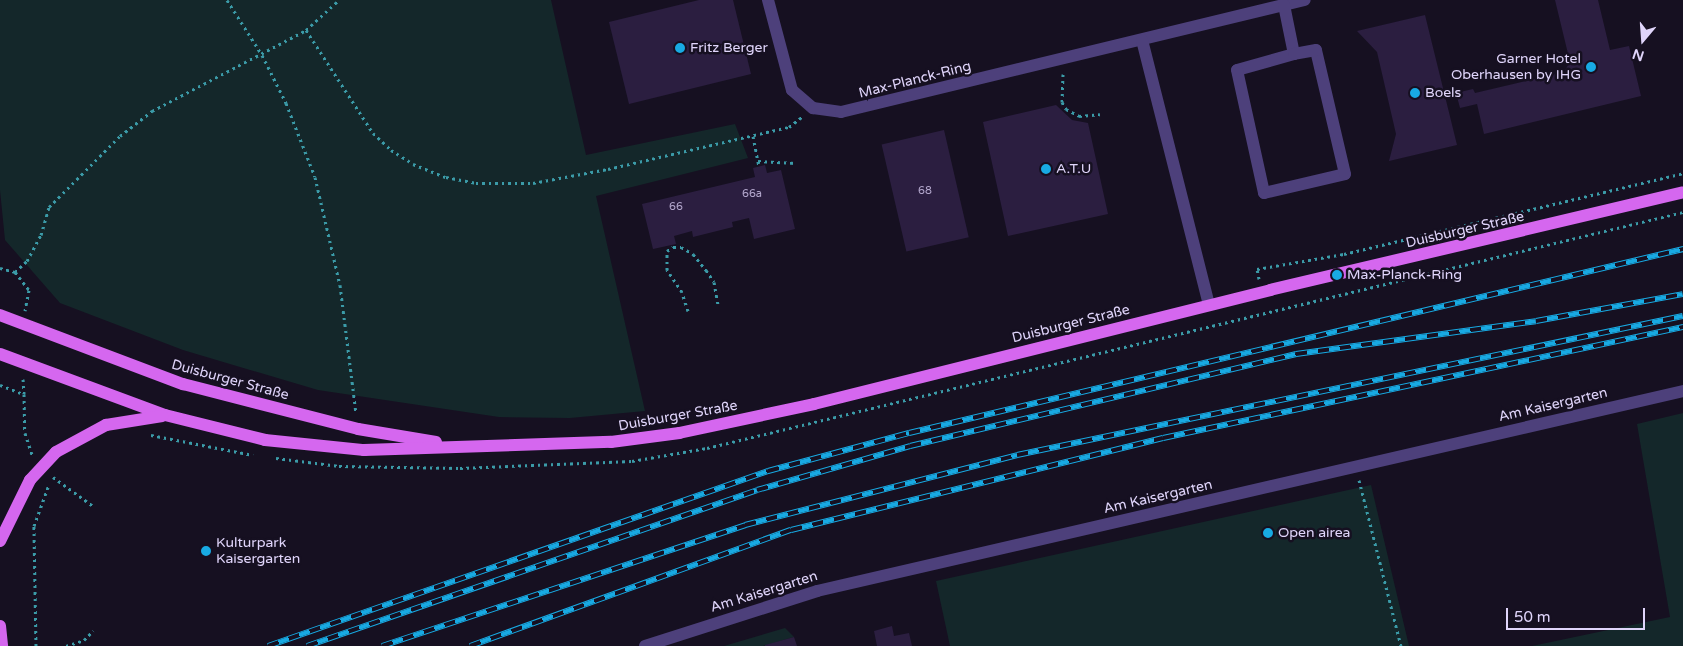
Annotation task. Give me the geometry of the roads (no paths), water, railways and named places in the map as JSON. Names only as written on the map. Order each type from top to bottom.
[{"type":"main road","name":"Duisburger Straße","points":[[0,354],[165,415],[248,437],[304,446],[364,450],[582,444],[688,432],[814,404],[1209,305],[1683,192]]},
{"type":"main road","name":"Duisburger Straße","points":[[0,315],[183,384],[358,429],[461,446]]},
{"type":"main road","points":[[0,541],[40,468],[62,447],[106,425],[165,415]]},
{"type":"main road","points":[[0,626],[2,646]]},
{"type":"street","name":"Max-Planck-Ring","points":[[768,0],[788,81],[798,97],[813,108],[853,111],[1286,3],[1305,0]]},
{"type":"street","points":[[1286,3],[1294,54]]},
{"type":"street","points":[[1142,40],[1209,305]]},
{"type":"street","points":[[1316,50],[1345,174],[1264,193],[1237,70],[1294,54],[1316,50]]},
{"type":"street","name":"Am Kaisergarten","points":[[645,646],[818,591],[1683,391]]},
{"type":"railway","points":[[268,646],[768,471],[909,433],[1683,249]]},
{"type":"railway","points":[[307,646],[757,490],[910,446],[1296,354],[1536,321],[1683,294]]},
{"type":"railway","points":[[382,646],[745,525],[1017,455],[1683,316]]},
{"type":"railway","points":[[470,646],[791,530],[1163,438],[1683,327]]},
{"type":"place","name":"Fritz Berger","points":[[680,48]]},
{"type":"place","name":"Garner Hotel Oberhausen by IHG","points":[[1591,67]]},
{"type":"place","name":"Boels","points":[[1415,93]]},
{"type":"place","name":"A.T.U","points":[[1046,169]]},
{"type":"place","name":"Max-Planck-Ring","points":[[1337,275]]},
{"type":"place","name":"Open airea","points":[[1268,533]]},
{"type":"place","name":"Kulturpark Kaisergarten","points":[[206,551]]}]
